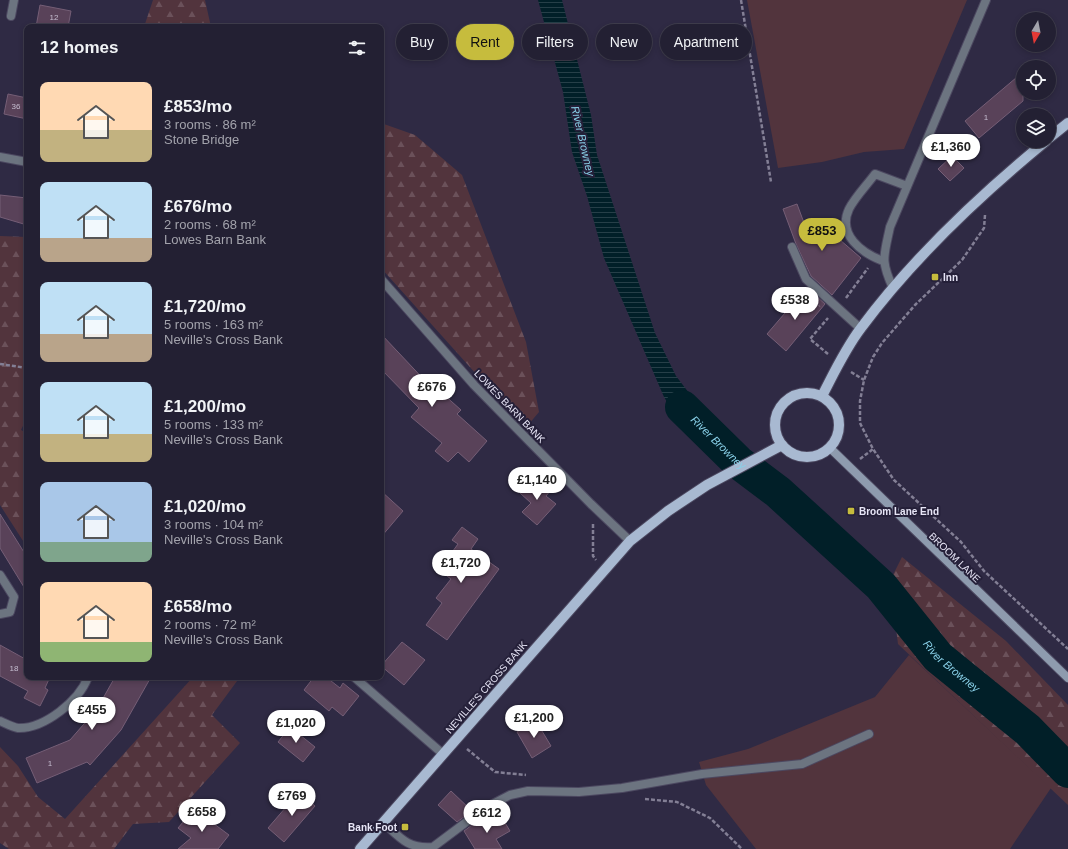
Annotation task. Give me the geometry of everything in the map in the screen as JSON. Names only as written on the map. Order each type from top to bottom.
[{"type":"main road","points":[[1056,132],[1068,123]]},
{"type":"main road","points":[[822,396],[838,364],[861,329],[893,288],[935,242],[1009,171],[1037,148]]},
{"type":"main road","points":[[808,394],[822,396],[833,406],[839,420],[839,430],[836,440],[830,448],[821,454],[811,457],[800,456],[790,452],[782,445],[777,437],[775,428],[776,418],[786,401],[794,396],[808,394]]},
{"type":"main road","name":"NEVILLE'S CROSS BANK","points":[[360,849],[630,541],[668,511],[707,484],[782,445]]},
{"type":"main road","name":"BROOM LANE","points":[[830,448],[1068,678]]},
{"type":"street","points":[[11,16],[14,0]]},
{"type":"street","points":[[893,288],[885,270],[883,261],[890,227],[986,0]]},
{"type":"street","points":[[0,157],[24,161]]},
{"type":"street","points":[[883,261],[862,251],[849,237],[846,222],[850,209],[875,174],[907,186]]},
{"type":"street","points":[[792,247],[806,279],[861,329]]},
{"type":"street","name":"LOWES BARN BANK","points":[[384,282],[474,385],[593,506],[630,541]]},
{"type":"street","points":[[0,575],[14,597],[10,612],[0,614]]},
{"type":"street","points":[[0,721],[17,728],[44,722],[64,708],[87,680]]},
{"type":"street","points":[[357,680],[443,754]]},
{"type":"street","points":[[383,822],[412,847],[423,849],[433,847],[485,808],[510,795],[528,791],[579,792],[622,788],[702,774],[802,764],[869,734]]},
{"type":"path","points":[[741,0],[771,182]]},
{"type":"path","points":[[984,228],[962,260],[915,305],[882,343],[872,357],[864,380],[860,401],[860,423],[872,449],[894,480],[961,542],[984,571],[1068,649]]},
{"type":"path","points":[[0,364],[24,368]]},
{"type":"path","points":[[593,506],[593,556],[606,569]]},
{"type":"path","points":[[456,739],[495,772],[526,775]]},
{"type":"path","points":[[641,799],[677,802],[690,808],[710,818],[730,835],[742,849]]},
{"type":"green space","points":[[153,0],[205,0],[210,24],[145,24]]},
{"type":"green space","points":[[747,0],[967,0],[904,149],[864,152],[822,162],[778,168]]},
{"type":"green space","points":[[384,124],[415,135],[462,175],[526,342],[539,412],[528,425],[524,414],[517,415],[477,375],[384,271]]},
{"type":"green space","points":[[0,236],[24,237],[24,424],[21,430],[24,432],[24,542],[0,505]]},
{"type":"green space","points":[[902,557],[1006,641],[1068,705],[1068,805],[898,644],[890,581]]},
{"type":"green space","points":[[909,655],[1051,788],[1010,849],[756,849],[706,785],[699,762],[748,749],[875,697]]},
{"type":"green space","points":[[190,680],[238,680],[212,715],[240,743],[169,822],[133,824],[114,849],[9,849],[0,843],[0,747],[18,766],[38,797],[65,819]]},
{"type":"water","points":[[538,0],[562,0],[568,24],[545,24]]},
{"type":"water","points":[[554,60],[577,60],[591,115],[597,155],[655,333],[676,376],[699,406],[726,432],[705,449],[685,432],[664,397],[604,258],[587,196],[572,152],[563,92]]},
{"type":"building","points":[[40,5],[71,11],[69,24],[37,24]]},
{"type":"building","points":[[1016,78],[1016,100],[1023,101],[979,138],[965,121]]},
{"type":"building","points":[[8,94],[24,97],[24,118],[4,114]]},
{"type":"building","points":[[952,156],[964,168],[950,181],[938,169]]},
{"type":"building","points":[[0,195],[24,198],[24,224],[0,217]]},
{"type":"building","points":[[797,204],[807,231],[825,227],[861,258],[832,295],[811,276],[796,244],[783,209]]},
{"type":"building","points":[[803,292],[820,307],[815,295],[825,304],[786,351],[767,334]]},
{"type":"building","points":[[384,337],[430,386],[432,384],[461,410],[457,414],[487,441],[469,462],[458,452],[448,462],[435,451],[442,443],[411,417],[419,408],[384,372]]},
{"type":"building","points":[[535,476],[551,490],[546,496],[556,504],[537,525],[522,512],[531,503],[520,493]]},
{"type":"building","points":[[384,494],[403,511],[384,533]]},
{"type":"building","points":[[0,514],[24,552],[24,587],[0,548]]},
{"type":"building","points":[[462,527],[478,539],[471,549],[499,569],[447,640],[426,625],[442,603],[436,598],[451,579],[439,570],[458,544],[452,540]]},
{"type":"building","points":[[402,642],[425,660],[404,685],[384,668],[384,663]]},
{"type":"building","points":[[0,645],[24,658],[24,680],[49,680],[45,688],[48,690],[40,706],[24,698],[28,691],[0,676]]},
{"type":"building","points":[[113,680],[149,680],[121,730],[90,765],[87,762],[37,783],[26,758],[70,740],[97,709]]},
{"type":"building","points":[[312,680],[330,680],[340,688],[343,683],[359,696],[343,716],[332,707],[329,711],[304,690]]},
{"type":"building","points":[[536,721],[551,746],[532,758],[517,732]]},
{"type":"building","points":[[290,727],[315,747],[303,762],[278,742]]},
{"type":"building","points":[[451,791],[472,811],[457,822],[438,805]]},
{"type":"building","points":[[299,792],[315,806],[284,842],[268,828]]},
{"type":"building","points":[[194,809],[229,835],[218,849],[178,849],[191,838],[178,828]]},
{"type":"building","points":[[501,816],[510,831],[496,839],[502,849],[475,849],[464,831],[480,819],[482,821],[484,820],[487,824]]},
{"type":"waterway","name":"River Browney","points":[[682,407],[738,462],[778,492],[881,586],[938,657],[1028,730],[1068,771]]},
{"type":"place","name":"Inn","points":[[935,277]]},
{"type":"place","name":"Broom Lane End","points":[[851,511]]},
{"type":"place","name":"Bank Foot","points":[[405,827]]}]
